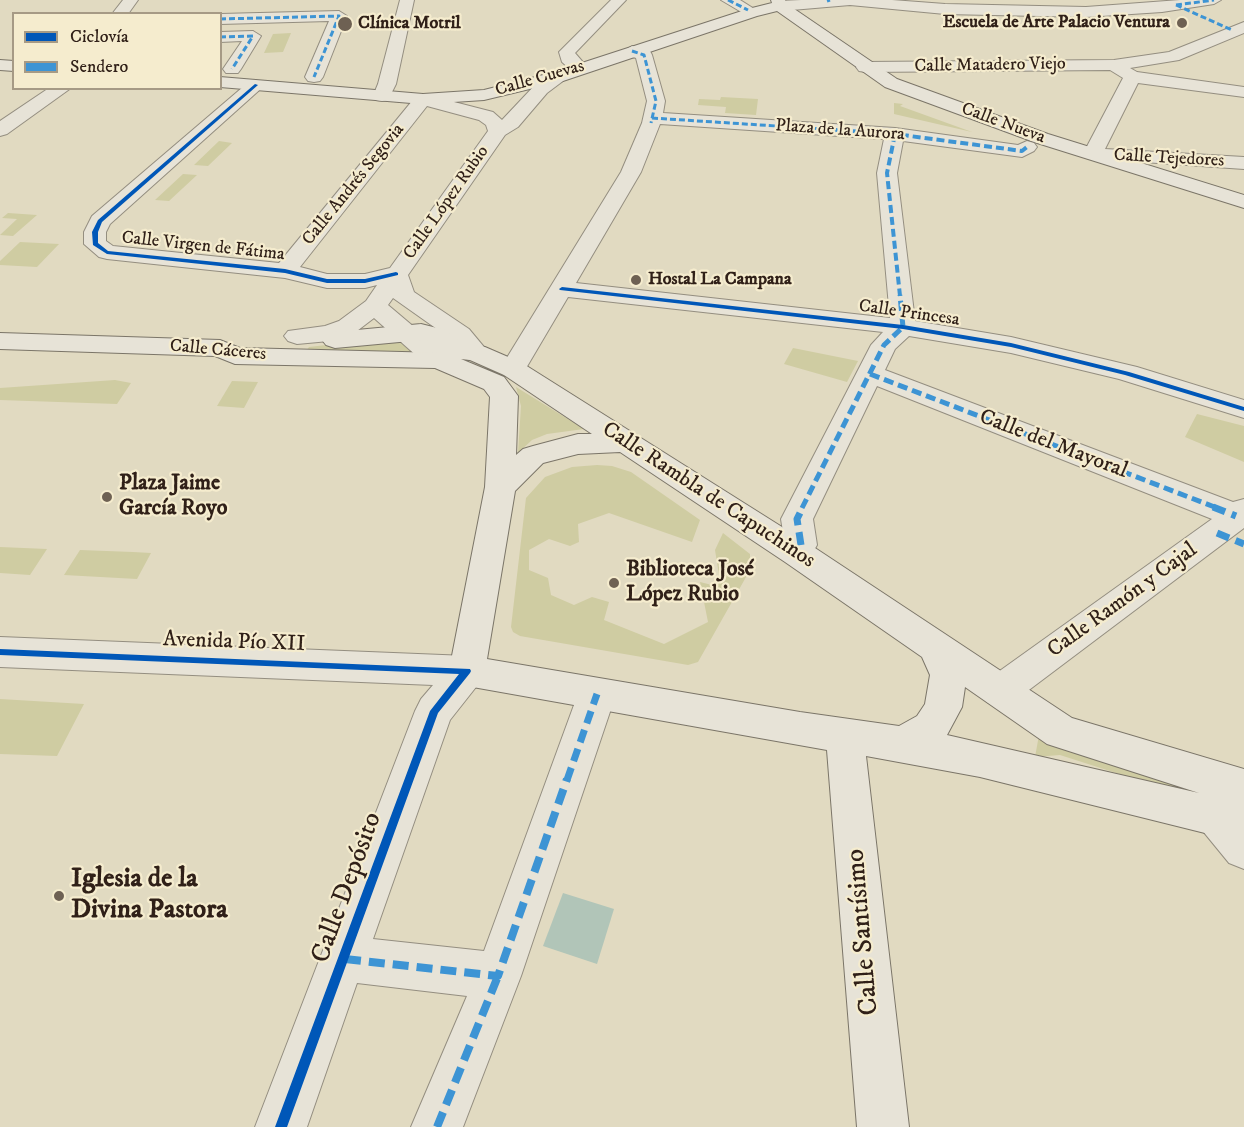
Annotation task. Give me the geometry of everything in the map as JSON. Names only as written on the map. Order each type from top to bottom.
[{"type":"street","points":[[121,12],[131,0]]},
{"type":"street","points":[[382,96],[387,84],[407,0]]},
{"type":"street","points":[[579,68],[568,58],[567,52],[619,0]]},
{"type":"street","points":[[728,0],[748,10]]},
{"type":"street","name":"Calle Cuevas","points":[[226,76],[256,86],[382,96],[423,99],[484,95],[557,77],[779,3],[829,0],[945,9],[1086,12],[1214,0]]},
{"type":"street","name":"Calle Nueva","points":[[779,3],[865,67],[891,83],[1093,154],[1244,202]]},
{"type":"street","points":[[1171,3],[1238,29]]},
{"type":"street","points":[[222,19],[339,16],[314,77]]},
{"type":"street","name":"Calle Matadero Viejo","points":[[865,67],[1114,65],[1173,56],[1238,29]]},
{"type":"street","points":[[222,37],[253,36],[226,76]]},
{"type":"street","points":[[513,369],[631,172],[652,120],[656,101],[644,56],[632,51]]},
{"type":"street","points":[[1114,65],[1132,76],[1244,92]]},
{"type":"street","points":[[1093,154],[1132,76]]},
{"type":"street","name":"Calle López Rubio","points":[[297,336],[329,333],[348,326],[375,306],[498,131],[511,123],[541,89],[557,77]]},
{"type":"street","name":"Calle Virgen de Fátima","points":[[256,86],[100,221],[95,232],[95,244],[107,252],[285,271],[327,280],[365,281],[396,274]]},
{"type":"street","points":[[0,130],[59,90]]},
{"type":"street","name":"Calle López Rubio","points":[[423,99],[486,116],[494,122],[498,131]]},
{"type":"street","name":"Calle Andrés Segovia","points":[[285,271],[423,99]]},
{"type":"street","name":"Plaza de la Aurora","points":[[652,120],[895,134],[1022,150],[1027,147]]},
{"type":"street","points":[[801,545],[797,519],[884,345],[903,327],[887,173],[895,134]]},
{"type":"street","name":"Calle Tejedores","points":[[1093,154],[1244,163]]},
{"type":"street","name":"Calle López Rubio","points":[[396,274],[404,296],[460,334],[476,353]]},
{"type":"street","name":"Calle Princesa","points":[[562,289],[903,327],[1011,345],[1127,373],[1244,409]]},
{"type":"street","points":[[375,306],[403,333],[437,360],[494,383],[504,396],[500,488],[467,671],[845,737],[903,744],[980,759],[1143,800],[1235,810],[1244,848]]},
{"type":"street","name":"Calle López Rubio","points":[[220,348],[252,334],[340,340],[421,332],[436,335],[454,350],[476,353]]},
{"type":"street","name":"Calle Cáceres","points":[[0,341],[220,348],[234,356],[437,360]]},
{"type":"street","name":"Calle Rambla de Capuchinos","points":[[476,353],[513,369],[936,647],[1061,732],[1235,810]]},
{"type":"street","name":"Calle del Mayoral","points":[[870,374],[1235,526]]},
{"type":"street","points":[[500,488],[533,456],[578,444],[625,442]]},
{"type":"street","name":"Calle Ramón y Cajal","points":[[1000,691],[1235,526]]},
{"type":"street","points":[[903,744],[931,728],[943,707],[948,675],[936,647]]},
{"type":"street","name":"Avenida Pío XII","points":[[0,652],[467,671]]},
{"type":"street","name":"Calle Depósito","points":[[281,1127],[345,959],[434,711],[467,671]]},
{"type":"street","points":[[437,1127],[498,976],[597,694]]},
{"type":"street","name":"Calle Santísimo","points":[[845,737],[883,1127]]},
{"type":"street","name":"Calle Depósito","points":[[345,959],[498,976]]},
{"type":"shaded area","points":[[291,33],[283,52],[264,53],[273,34]]},
{"type":"shaded area","points":[[721,97],[758,99],[756,115],[725,113],[726,107],[698,105],[699,99],[720,100]]},
{"type":"shaded area","points":[[894,103],[903,104],[900,106],[972,132],[894,114]]},
{"type":"shaded area","points":[[219,141],[232,143],[208,166],[194,165]]},
{"type":"shaded area","points":[[183,174],[197,175],[169,201],[155,200]]},
{"type":"shaded area","points":[[8,213],[37,215],[13,236],[0,235],[17,219],[2,218]]},
{"type":"shaded area","points":[[20,242],[59,244],[37,267],[0,265],[0,261]]},
{"type":"shaded area","points":[[395,337],[415,354],[306,351],[309,347]]},
{"type":"shaded area","points":[[793,348],[858,361],[847,382],[784,364]]},
{"type":"shaded area","points":[[115,380],[131,383],[117,404],[0,400],[0,388]]},
{"type":"shaded area","points":[[232,381],[258,382],[244,408],[217,406]]},
{"type":"shaded area","points":[[516,387],[584,429],[547,434],[532,440],[518,453],[521,406]]},
{"type":"shaded area","points":[[1197,414],[1244,426],[1244,462],[1185,437]]},
{"type":"shaded area","points":[[612,466],[631,472],[700,520],[692,542],[609,513],[578,524],[579,542],[570,546],[549,539],[529,550],[529,570],[548,578],[551,595],[574,605],[592,597],[609,602],[604,620],[664,644],[708,622],[700,582],[712,585],[720,581],[715,550],[723,533],[750,554],[750,570],[698,662],[688,665],[520,636],[513,632],[511,627],[526,498],[545,477],[572,467]]},
{"type":"shaded area","points":[[0,547],[47,549],[30,575],[0,573]]},
{"type":"shaded area","points":[[80,550],[151,553],[137,579],[64,575]]},
{"type":"shaded area","points":[[0,699],[84,704],[57,756],[0,754]]},
{"type":"shaded area","points":[[1041,724],[1244,798],[1244,814],[1060,755],[1035,757]]},
{"type":"shaded area","points":[[563,893],[614,909],[597,964],[543,946]]},
{"type":"marked path","points":[[728,0],[748,10]]},
{"type":"marked path","points":[[1176,5],[1214,0]]},
{"type":"marked path","points":[[1176,5],[1232,30]]},
{"type":"marked path","points":[[222,19],[339,16],[314,77]]},
{"type":"marked path","points":[[222,37],[253,36],[232,69]]},
{"type":"marked path","points":[[632,51],[644,55],[656,101],[651,123]]},
{"type":"marked path","points":[[652,118],[895,134],[1022,151],[1027,147]]},
{"type":"marked path","points":[[801,545],[797,519],[884,345],[903,327],[887,173],[895,134]]},
{"type":"marked path","points":[[870,374],[1236,516]]},
{"type":"marked path","points":[[1217,533],[1244,544]]},
{"type":"marked path","points":[[345,959],[498,976],[597,694]]},
{"type":"marked path","points":[[437,1127],[498,976]]},
{"type":"cycle path","points":[[256,85],[100,221],[95,232],[95,244],[107,252],[285,271],[327,281],[365,281],[396,274]]},
{"type":"cycle path","points":[[562,289],[903,327],[1011,345],[1127,373],[1244,409]]},
{"type":"cycle path","points":[[0,652],[467,671]]},
{"type":"cycle path","points":[[281,1127],[434,711],[467,671]]},
{"type":"place","name":"Escuela de Arte Palacio Ventura","points":[[1182,23]]},
{"type":"place","name":"Clínica Motril","points":[[345,24]]},
{"type":"place","name":"Hostal La Campana","points":[[636,280]]},
{"type":"place","name":"Plaza Jaime García Royo","points":[[107,497]]},
{"type":"place","name":"Biblioteca José López Rubio","points":[[614,583]]},
{"type":"place","name":"Iglesia de la Divina Pastora","points":[[59,896]]}]
